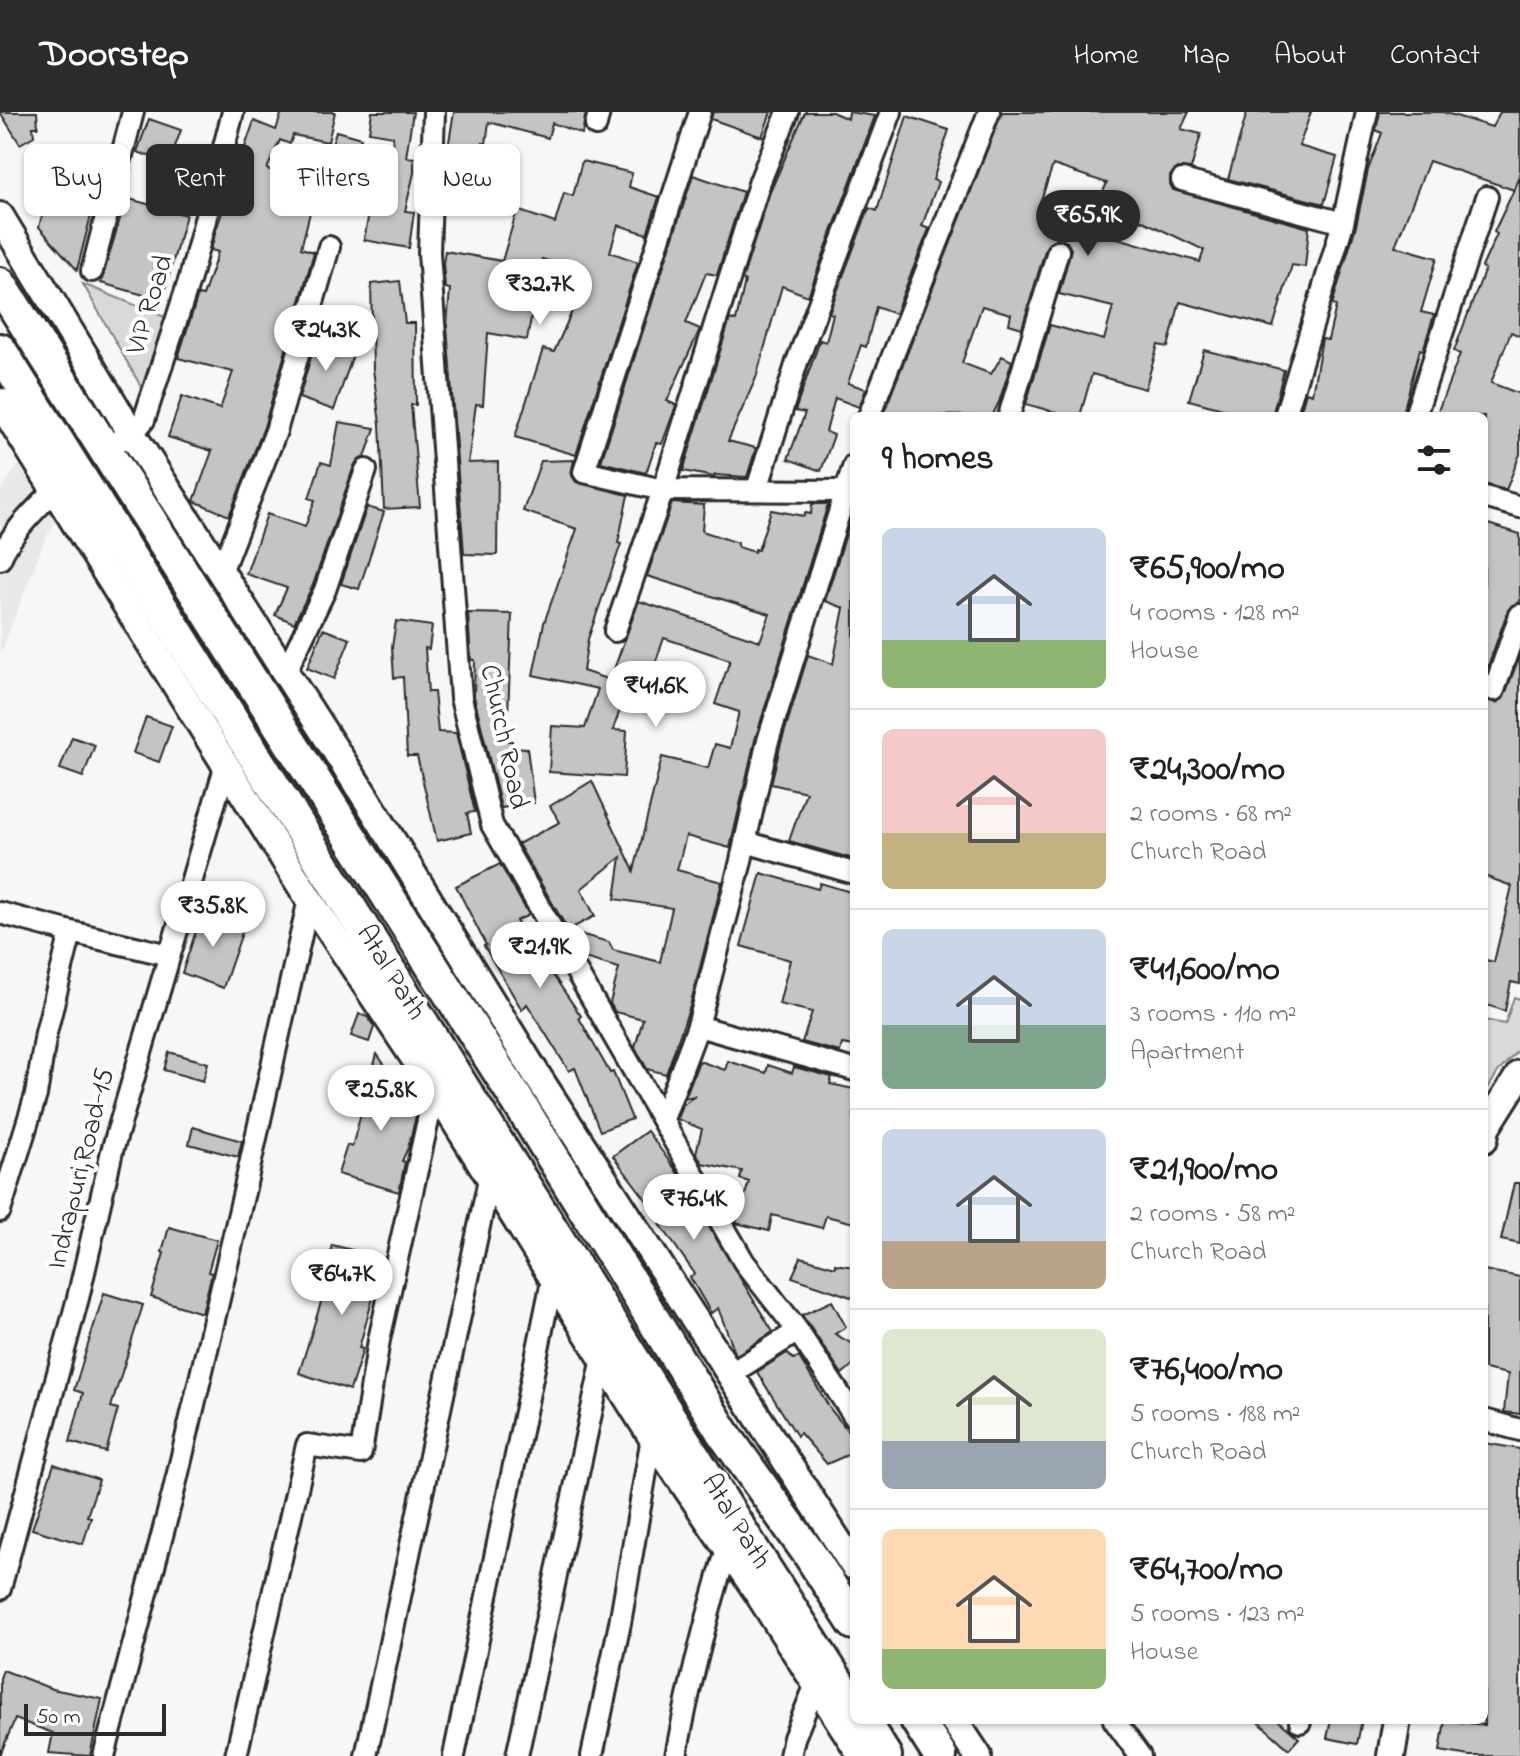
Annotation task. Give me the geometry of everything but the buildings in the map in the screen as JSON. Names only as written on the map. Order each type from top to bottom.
[{"type":"main road","name":"Atal Path","points":[[0,284],[118,441],[516,1098],[724,1434],[823,1547],[850,1613]]},
{"type":"main road","name":"Atal Path","points":[[0,350],[65,478],[850,1702]]},
{"type":"main road","points":[[750,1582],[784,1599]]},
{"type":"main road","points":[[865,1724],[885,1756]]},
{"type":"main road","points":[[920,1724],[940,1756]]},
{"type":"street","points":[[92,271],[133,112]]},
{"type":"street","name":"VIP Road","points":[[118,441],[144,420],[190,278],[233,112]]},
{"type":"street","name":"Church Road","points":[[434,112],[429,253],[461,698],[492,825],[744,1262],[798,1331],[850,1410]]},
{"type":"street","points":[[663,1119],[698,1026],[767,744],[850,490],[663,490],[584,472],[700,112]]},
{"type":"street","points":[[615,631],[663,490],[760,181],[788,112]]},
{"type":"street","points":[[757,489],[797,362],[891,112]]},
{"type":"street","points":[[871,412],[989,112]]},
{"type":"street","points":[[1286,412],[1343,223],[1367,112]]},
{"type":"street","points":[[1182,180],[1343,223]]},
{"type":"street","points":[[1416,412],[1487,197]]},
{"type":"street","points":[[0,216],[118,441],[221,572],[538,1077],[730,1374],[823,1547],[850,1564]]},
{"type":"street","points":[[221,572],[276,431],[329,247]]},
{"type":"street","points":[[1010,412],[1058,251]]},
{"type":"street","points":[[0,402],[65,478],[105,573],[309,899],[490,1175],[652,1437],[862,1756]]},
{"type":"street","points":[[285,673],[325,590],[366,470]]},
{"type":"street","points":[[0,559],[4,549],[65,478]]},
{"type":"street","points":[[1488,498],[1520,507]]},
{"type":"street","points":[[1494,690],[1520,615]]},
{"type":"street","name":"Indrapuri,Road-15","points":[[0,1589],[7,1534],[78,1298],[112,1151],[226,764]]},
{"type":"street","points":[[745,842],[850,872]]},
{"type":"street","points":[[104,1756],[183,1454],[309,899]]},
{"type":"street","points":[[0,913],[169,955]]},
{"type":"street","points":[[0,1211],[36,1095],[46,1033],[71,932]]},
{"type":"street","points":[[698,1026],[850,1069]]},
{"type":"street","points":[[1488,1123],[1520,1074]]},
{"type":"street","points":[[236,1756],[307,1445],[361,1453],[379,1340],[435,1089]]},
{"type":"street","points":[[366,1756],[490,1175]]},
{"type":"street","points":[[454,1756],[553,1276]]},
{"type":"street","points":[[730,1374],[798,1331]]},
{"type":"street","points":[[517,1756],[603,1358]]},
{"type":"street","points":[[1488,1421],[1520,1430]]},
{"type":"street","points":[[592,1756],[620,1623],[652,1437]]},
{"type":"street","points":[[676,1756],[698,1647],[727,1549]]},
{"type":"street","points":[[790,1756],[816,1684]]},
{"type":"street","points":[[957,1724],[978,1756]]},
{"type":"street","points":[[1117,1724],[1140,1756]]},
{"type":"street","points":[[1391,1756],[1396,1724]]},
{"type":"shaded area","points":[[83,284],[165,317],[144,392]]},
{"type":"shaded area","points":[[29,451],[60,514],[44,542],[0,655],[0,491]]},
{"type":"shaded area","points":[[1514,997],[1520,999],[1520,1048],[1488,1088],[1488,1021],[1505,1024]]}]
